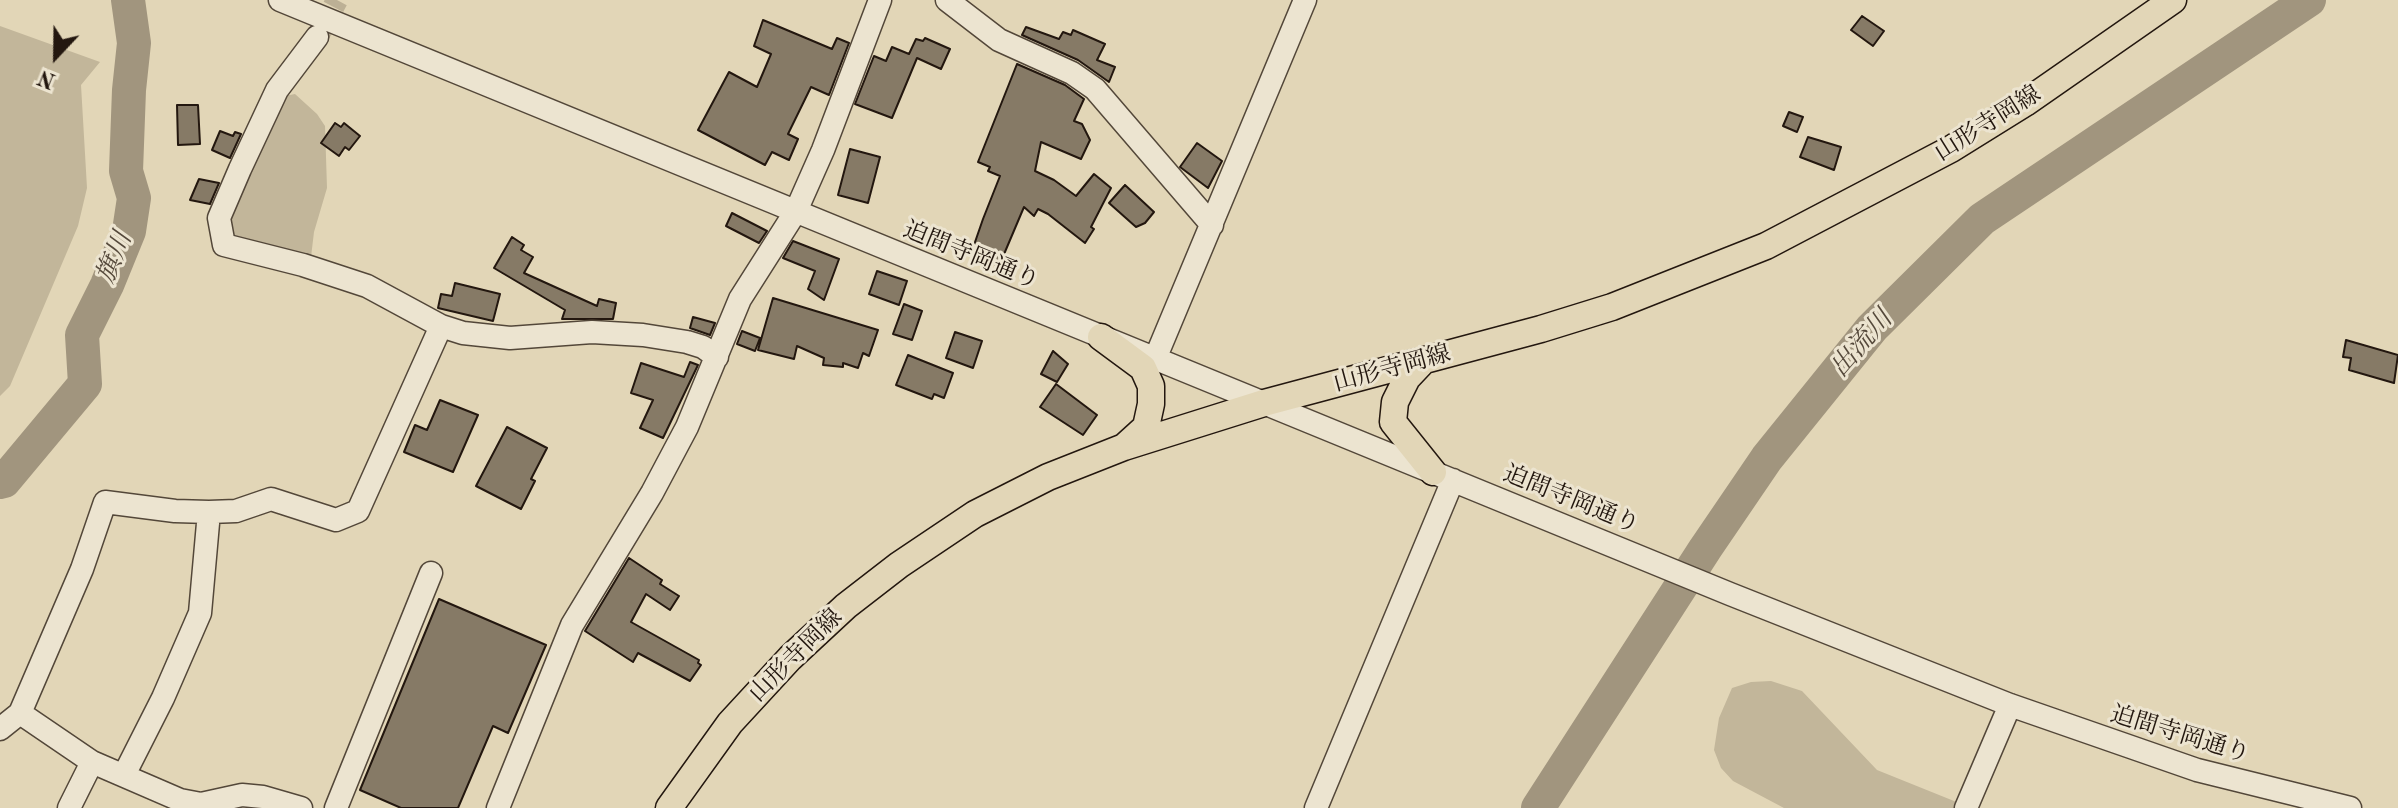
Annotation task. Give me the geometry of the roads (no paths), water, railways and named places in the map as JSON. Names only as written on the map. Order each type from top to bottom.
[{"type":"main road","name":"山形寺岡線","points":[[669,808],[730,723],[790,658],[846,606],[899,565],[975,514],[1048,477],[1124,447],[1264,403],[1612,307],[1766,246],[1951,149],[2025,103],[2173,0]]},
{"type":"main road","points":[[1101,337],[1143,368],[1151,386],[1146,427],[1124,447]]},
{"type":"main road","points":[[1424,360],[1407,378],[1395,402],[1393,422],[1443,476]]},
{"type":"street","name":"迫間寺岡通り","points":[[280,0],[1730,594],[2010,705],[2197,770],[2350,808]]},
{"type":"street","points":[[498,808],[572,625],[652,493],[687,427],[740,299],[796,211],[823,150],[880,0]]},
{"type":"street","points":[[947,0],[999,40],[1072,73],[1095,89],[1212,225]]},
{"type":"street","points":[[1155,359],[1305,0]]},
{"type":"street","points":[[317,37],[277,90],[240,169],[219,218],[224,245],[303,265],[367,286],[441,326],[463,333],[510,338],[592,332],[643,335],[687,342],[703,347],[717,357]]},
{"type":"street","points":[[0,729],[20,713],[82,569],[105,502],[209,512],[236,511],[271,499],[285,501],[336,520],[358,511],[441,326]]},
{"type":"street","points":[[1316,808],[1443,476]]},
{"type":"street","points":[[124,775],[163,698],[200,613],[209,512]]},
{"type":"street","points":[[336,808],[431,573]]},
{"type":"street","points":[[1966,808],[2010,705]]},
{"type":"street","points":[[20,713],[92,762],[180,800],[201,804],[242,795],[263,797],[301,808]]},
{"type":"street","points":[[69,808],[92,762]]},
{"type":"waterway","name":"旗川","points":[[0,482],[85,384],[82,335],[129,231],[134,198],[126,171],[134,43],[128,0]]},
{"type":"waterway","name":"出流川","points":[[1538,808],[1767,458],[1872,328],[1982,219],[2309,0]]},
{"type":"tunnel","points":[[318,36],[337,0]]}]
